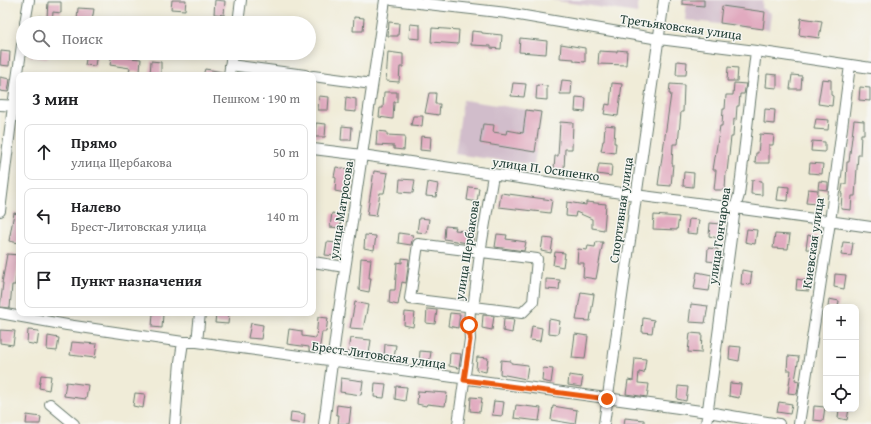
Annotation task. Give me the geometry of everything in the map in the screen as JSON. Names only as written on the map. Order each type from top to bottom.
[{"type":"street","points":[[26,16],[29,0]]},
{"type":"street","points":[[239,16],[241,0]]},
{"type":"street","name":"улица Матросова","points":[[324,424],[345,267],[385,0]]},
{"type":"street","name":"Третьяковская улица","points":[[392,0],[507,13],[659,39],[756,51],[871,68]]},
{"type":"street","name":"Спортивная улица","points":[[604,424],[635,195],[664,0]]},
{"type":"street","name":"улица Гончарова","points":[[706,424],[735,208],[739,194],[756,51]]},
{"type":"street","points":[[20,72],[21,60]]},
{"type":"street","points":[[231,60],[229,70],[259,72]]},
{"type":"street","name":"Киевская улица","points":[[799,424],[830,222],[850,65]]},
{"type":"street","points":[[316,76],[372,84]]},
{"type":"street","points":[[0,105],[16,106],[0,211]]},
{"type":"street","name":"улица П. Осипенко","points":[[316,149],[871,228]]},
{"type":"street","name":"улица Щербакова","points":[[458,424],[470,340],[469,325],[493,175]]},
{"type":"street","points":[[418,244],[480,253],[537,259],[533,302],[522,313],[410,299],[418,244]]},
{"type":"street","points":[[316,262],[345,267]]},
{"type":"street","name":"Брест-Литовская улица","points":[[0,313],[16,316]]},
{"type":"street","name":"Брест-Литовская улица","points":[[17,316],[183,342],[197,342],[464,380],[708,412],[779,424]]},
{"type":"street","points":[[197,342],[200,316]]},
{"type":"street","points":[[175,424],[183,342]]},
{"type":"street","points":[[50,404],[74,424]]},
{"type":"shaded area","points":[[551,0],[639,0],[637,13]]},
{"type":"shaded area","points":[[687,0],[763,0],[762,8],[771,13],[769,30],[685,20]]},
{"type":"shaded area","points":[[463,100],[542,112],[534,165],[455,154]]},
{"type":"building","points":[[172,0],[186,0],[185,10],[171,9]]},
{"type":"building","points":[[215,0],[225,1],[224,15],[214,14]]},
{"type":"building","points":[[682,0],[704,0],[704,6],[682,4]]},
{"type":"building","points":[[48,2],[61,2],[61,13],[53,12],[53,16],[47,16]]},
{"type":"building","points":[[722,6],[765,12],[763,29],[720,23]]},
{"type":"building","points":[[78,8],[94,9],[93,16],[77,16]]},
{"type":"building","points":[[354,17],[364,18],[363,31],[353,31]]},
{"type":"building","points":[[801,18],[822,21],[819,38],[799,35]]},
{"type":"building","points":[[389,22],[399,23],[398,36],[388,36]]},
{"type":"building","points":[[410,24],[420,25],[420,39],[409,38]]},
{"type":"building","points":[[432,28],[459,30],[458,44],[431,42]]},
{"type":"building","points":[[472,31],[502,35],[501,49],[491,48],[491,46],[471,45]]},
{"type":"building","points":[[520,38],[547,41],[546,54],[519,52]]},
{"type":"building","points":[[561,44],[585,48],[585,62],[574,61],[574,59],[560,58]]},
{"type":"building","points":[[617,50],[627,51],[626,65],[598,64],[599,51],[617,52]]},
{"type":"building","points":[[1,51],[10,52],[9,66],[0,65]]},
{"type":"building","points":[[388,52],[403,54],[403,67],[400,67],[399,82],[386,81]]},
{"type":"building","points":[[86,60],[96,60],[95,66],[85,65]]},
{"type":"building","points":[[111,60],[141,60],[140,72],[129,72],[130,68],[110,65]]},
{"type":"building","points":[[151,61],[161,62],[161,72],[150,72]]},
{"type":"building","points":[[677,61],[687,62],[686,75],[676,75]]},
{"type":"building","points":[[728,67],[738,68],[737,81],[727,81]]},
{"type":"building","points":[[205,69],[223,72],[204,72]]},
{"type":"building","points":[[767,74],[777,75],[777,88],[766,87]]},
{"type":"building","points":[[792,75],[802,76],[801,89],[790,89]]},
{"type":"building","points":[[0,77],[10,79],[8,92],[0,91]]},
{"type":"building","points":[[822,79],[831,80],[831,95],[833,96],[832,106],[818,104]]},
{"type":"building","points":[[562,80],[572,81],[571,94],[560,94]]},
{"type":"building","points":[[513,83],[526,84],[524,97],[511,96]]},
{"type":"building","points":[[612,83],[622,84],[618,116],[604,114],[606,104],[610,105]]},
{"type":"building","points":[[734,83],[746,84],[744,94],[740,94],[736,120],[734,119],[733,137],[731,137],[726,172],[725,190],[714,190],[716,170],[713,170],[720,126],[722,126],[723,109],[725,109],[726,95],[733,95]]},
{"type":"building","points":[[670,84],[684,85],[683,112],[681,112],[678,144],[673,144],[671,186],[658,185],[671,94],[669,94]]},
{"type":"building","points":[[537,85],[547,86],[547,100],[536,99]]},
{"type":"building","points":[[860,87],[870,88],[870,101],[859,100]]},
{"type":"building","points":[[384,92],[397,92],[397,102],[394,102],[393,119],[379,117],[380,108],[383,108]]},
{"type":"building","points":[[429,93],[436,93],[435,104],[440,104],[439,115],[425,113]]},
{"type":"building","points":[[319,96],[329,97],[328,110],[318,110]]},
{"type":"building","points":[[346,97],[356,99],[356,112],[345,111]]},
{"type":"building","points":[[576,97],[586,98],[585,112],[575,111]]},
{"type":"building","points":[[765,109],[775,110],[774,124],[764,123]]},
{"type":"building","points":[[526,110],[541,112],[535,152],[480,143],[483,124],[494,125],[493,132],[506,134],[507,130],[523,133]]},
{"type":"building","points":[[413,116],[423,116],[422,126],[411,125]]},
{"type":"building","points":[[816,119],[829,120],[828,130],[814,129]]},
{"type":"building","points":[[854,120],[864,121],[864,134],[861,134],[855,196],[852,196],[851,210],[841,209],[841,194],[843,184],[846,184],[847,162],[849,162]]},
{"type":"building","points":[[560,122],[573,123],[572,149],[565,149],[564,170],[554,169],[555,156],[558,156]]},
{"type":"building","points":[[316,123],[326,124],[325,137],[316,137]]},
{"type":"building","points":[[605,125],[615,126],[615,153],[601,151],[604,141]]},
{"type":"building","points":[[342,126],[352,127],[351,140],[341,140]]},
{"type":"building","points":[[377,131],[387,132],[387,135],[405,136],[404,150],[394,149],[394,146],[376,145]]},
{"type":"building","points":[[760,134],[774,135],[773,145],[769,145],[769,163],[755,163],[756,153],[758,153]]},
{"type":"building","points":[[421,136],[431,137],[430,151],[420,150]]},
{"type":"building","points":[[812,141],[825,142],[825,152],[811,151]]},
{"type":"building","points":[[810,163],[823,164],[822,174],[809,173]]},
{"type":"building","points":[[599,164],[612,165],[611,176],[597,174]]},
{"type":"building","points":[[336,167],[349,169],[345,193],[335,191],[336,178],[334,177]]},
{"type":"building","points":[[374,171],[388,173],[384,193],[380,193],[376,216],[367,215]]},
{"type":"building","points":[[684,172],[694,173],[693,187],[683,186]]},
{"type":"building","points":[[400,179],[415,180],[413,193],[399,192]]},
{"type":"building","points":[[752,180],[762,181],[762,195],[751,194]]},
{"type":"building","points":[[819,181],[828,182],[828,190],[818,189]]},
{"type":"building","points":[[428,182],[438,184],[436,197],[426,196]]},
{"type":"building","points":[[779,186],[789,187],[788,201],[777,200]]},
{"type":"building","points":[[469,187],[479,188],[477,202],[467,200]]},
{"type":"building","points":[[808,189],[818,190],[817,204],[806,203]]},
{"type":"building","points":[[501,193],[552,200],[550,213],[499,207]]},
{"type":"building","points":[[567,202],[586,205],[586,202],[606,204],[604,230],[592,228],[592,219],[576,212],[575,217],[566,216]]},
{"type":"building","points":[[14,213],[16,213],[16,242],[9,241]]},
{"type":"building","points":[[332,213],[342,215],[340,228],[330,227]]},
{"type":"building","points":[[654,215],[679,217],[677,230],[653,229]]},
{"type":"building","points":[[419,218],[429,219],[427,233],[417,232]]},
{"type":"building","points":[[689,219],[699,220],[697,234],[687,233]]},
{"type":"building","points":[[710,223],[720,224],[718,238],[709,236]]},
{"type":"building","points":[[445,226],[456,227],[455,230],[474,232],[473,244],[444,239]]},
{"type":"building","points":[[747,229],[757,230],[755,244],[745,242]]},
{"type":"building","points":[[399,233],[413,235],[411,245],[398,243]]},
{"type":"building","points":[[497,234],[507,235],[506,239],[526,242],[524,251],[495,247]]},
{"type":"building","points":[[775,234],[790,235],[788,249],[773,248]]},
{"type":"building","points":[[365,235],[376,236],[374,250],[364,248]]},
{"type":"building","points":[[808,235],[818,237],[816,250],[806,249]]},
{"type":"building","points":[[543,238],[553,239],[551,253],[541,251]]},
{"type":"building","points":[[327,242],[337,243],[335,256],[325,255]]},
{"type":"building","points":[[596,242],[603,242],[596,279],[583,277],[584,263],[577,263],[578,249],[587,250],[588,246],[595,247]]},
{"type":"building","points":[[843,242],[853,243],[851,256],[841,255]]},
{"type":"building","points":[[708,248],[718,249],[716,262],[707,261]]},
{"type":"building","points":[[555,252],[565,253],[563,267],[553,265]]},
{"type":"building","points":[[7,254],[16,255],[16,279],[15,285],[12,285],[10,308],[0,307]]},
{"type":"building","points":[[361,258],[371,259],[369,292],[359,290]]},
{"type":"building","points":[[402,258],[409,259],[406,283],[402,282],[398,305],[389,303],[390,290],[395,290],[397,262],[402,263]]},
{"type":"building","points":[[742,270],[752,272],[750,285],[741,284]]},
{"type":"building","points":[[697,272],[712,275],[709,291],[694,289]]},
{"type":"building","points":[[835,274],[846,275],[844,289],[834,287]]},
{"type":"building","points":[[546,279],[560,280],[559,290],[546,289]]},
{"type":"building","points":[[797,279],[811,282],[809,291],[796,290]]},
{"type":"building","points":[[581,292],[594,294],[590,321],[576,320]]},
{"type":"building","points":[[829,299],[839,301],[838,304],[828,304]]},
{"type":"building","points":[[355,302],[368,305],[363,329],[350,328]]},
{"type":"building","points":[[691,304],[708,306],[705,323],[689,322]]},
{"type":"building","points":[[427,309],[437,310],[435,324],[426,323]]},
{"type":"building","points":[[405,312],[415,313],[413,327],[404,325]]},
{"type":"building","points":[[450,313],[460,314],[458,328],[448,326]]},
{"type":"building","points":[[483,315],[494,316],[492,330],[482,328]]},
{"type":"building","points":[[153,316],[163,316],[162,328],[152,327]]},
{"type":"building","points":[[216,316],[229,316],[228,324],[215,323]]},
{"type":"building","points":[[318,317],[328,318],[326,332],[322,332],[319,352],[309,351],[309,347],[287,344],[289,329],[302,331],[302,336],[316,338]]},
{"type":"building","points":[[504,318],[514,319],[512,333],[503,331]]},
{"type":"building","points":[[643,318],[654,320],[652,333],[642,332]]},
{"type":"building","points":[[549,319],[560,321],[558,334],[548,333]]},
{"type":"building","points":[[251,323],[263,325],[261,339],[248,338]]},
{"type":"building","points":[[532,326],[542,328],[540,341],[530,340]]},
{"type":"building","points":[[0,330],[15,331],[13,345],[0,343]]},
{"type":"building","points":[[28,330],[39,331],[37,345],[27,343]]},
{"type":"building","points":[[690,333],[702,334],[701,353],[688,352]]},
{"type":"building","points":[[575,334],[588,336],[585,359],[572,358]]},
{"type":"building","points":[[48,336],[59,338],[57,351],[47,350]]},
{"type":"building","points":[[350,338],[371,340],[369,354],[348,352]]},
{"type":"building","points":[[72,342],[97,344],[95,358],[70,355]]},
{"type":"building","points":[[385,344],[396,345],[394,358],[384,357]]},
{"type":"building","points":[[730,346],[741,347],[739,361],[729,359]]},
{"type":"building","points":[[420,351],[431,352],[429,365],[419,364]]},
{"type":"building","points":[[450,353],[461,354],[459,368],[449,366]]},
{"type":"building","points":[[788,356],[799,357],[795,380],[799,381],[797,394],[788,393],[791,370],[787,370]]},
{"type":"building","points":[[477,357],[488,358],[486,372],[476,370]]},
{"type":"building","points":[[635,358],[646,359],[644,373],[639,372],[638,383],[649,384],[647,397],[626,394],[628,380],[633,381]]},
{"type":"building","points":[[501,360],[528,365],[526,379],[500,374]]},
{"type":"building","points":[[543,368],[553,369],[551,383],[542,381]]},
{"type":"building","points":[[41,375],[51,376],[49,390],[39,388]]},
{"type":"building","points":[[569,375],[583,377],[581,387],[568,385]]},
{"type":"building","points":[[341,378],[363,381],[361,395],[340,392]]},
{"type":"building","points":[[66,382],[88,385],[86,399],[64,396]]},
{"type":"building","points":[[375,383],[386,384],[384,398],[374,397]]},
{"type":"building","points":[[730,383],[741,384],[739,398],[729,396]]},
{"type":"building","points":[[396,386],[407,387],[405,401],[395,399]]},
{"type":"building","points":[[678,386],[688,387],[686,401],[677,399]]},
{"type":"building","points":[[418,391],[447,393],[445,406],[427,404],[426,406],[417,404]]},
{"type":"building","points":[[135,393],[145,394],[143,408],[133,406]]},
{"type":"building","points":[[471,397],[482,398],[480,412],[470,411]]},
{"type":"building","points":[[494,401],[504,402],[502,416],[492,415]]},
{"type":"building","points":[[779,402],[792,404],[790,414],[777,412]]},
{"type":"building","points":[[337,405],[351,407],[349,424],[338,424],[339,415],[336,415]]},
{"type":"building","points":[[516,405],[541,408],[539,421],[514,418]]},
{"type":"building","points":[[553,406],[577,410],[575,424],[551,420]]},
{"type":"building","points":[[814,406],[823,407],[823,412],[824,412],[823,421],[813,420]]},
{"type":"building","points":[[291,412],[305,414],[304,424],[290,422]]},
{"type":"building","points":[[839,412],[848,412],[847,420],[838,418]]},
{"type":"building","points":[[27,415],[41,417],[40,424],[26,424]]},
{"type":"building","points":[[625,418],[644,420],[644,424],[624,424]]},
{"type":"route","points":[[469,325],[470,340],[464,380],[607,399]]}]
